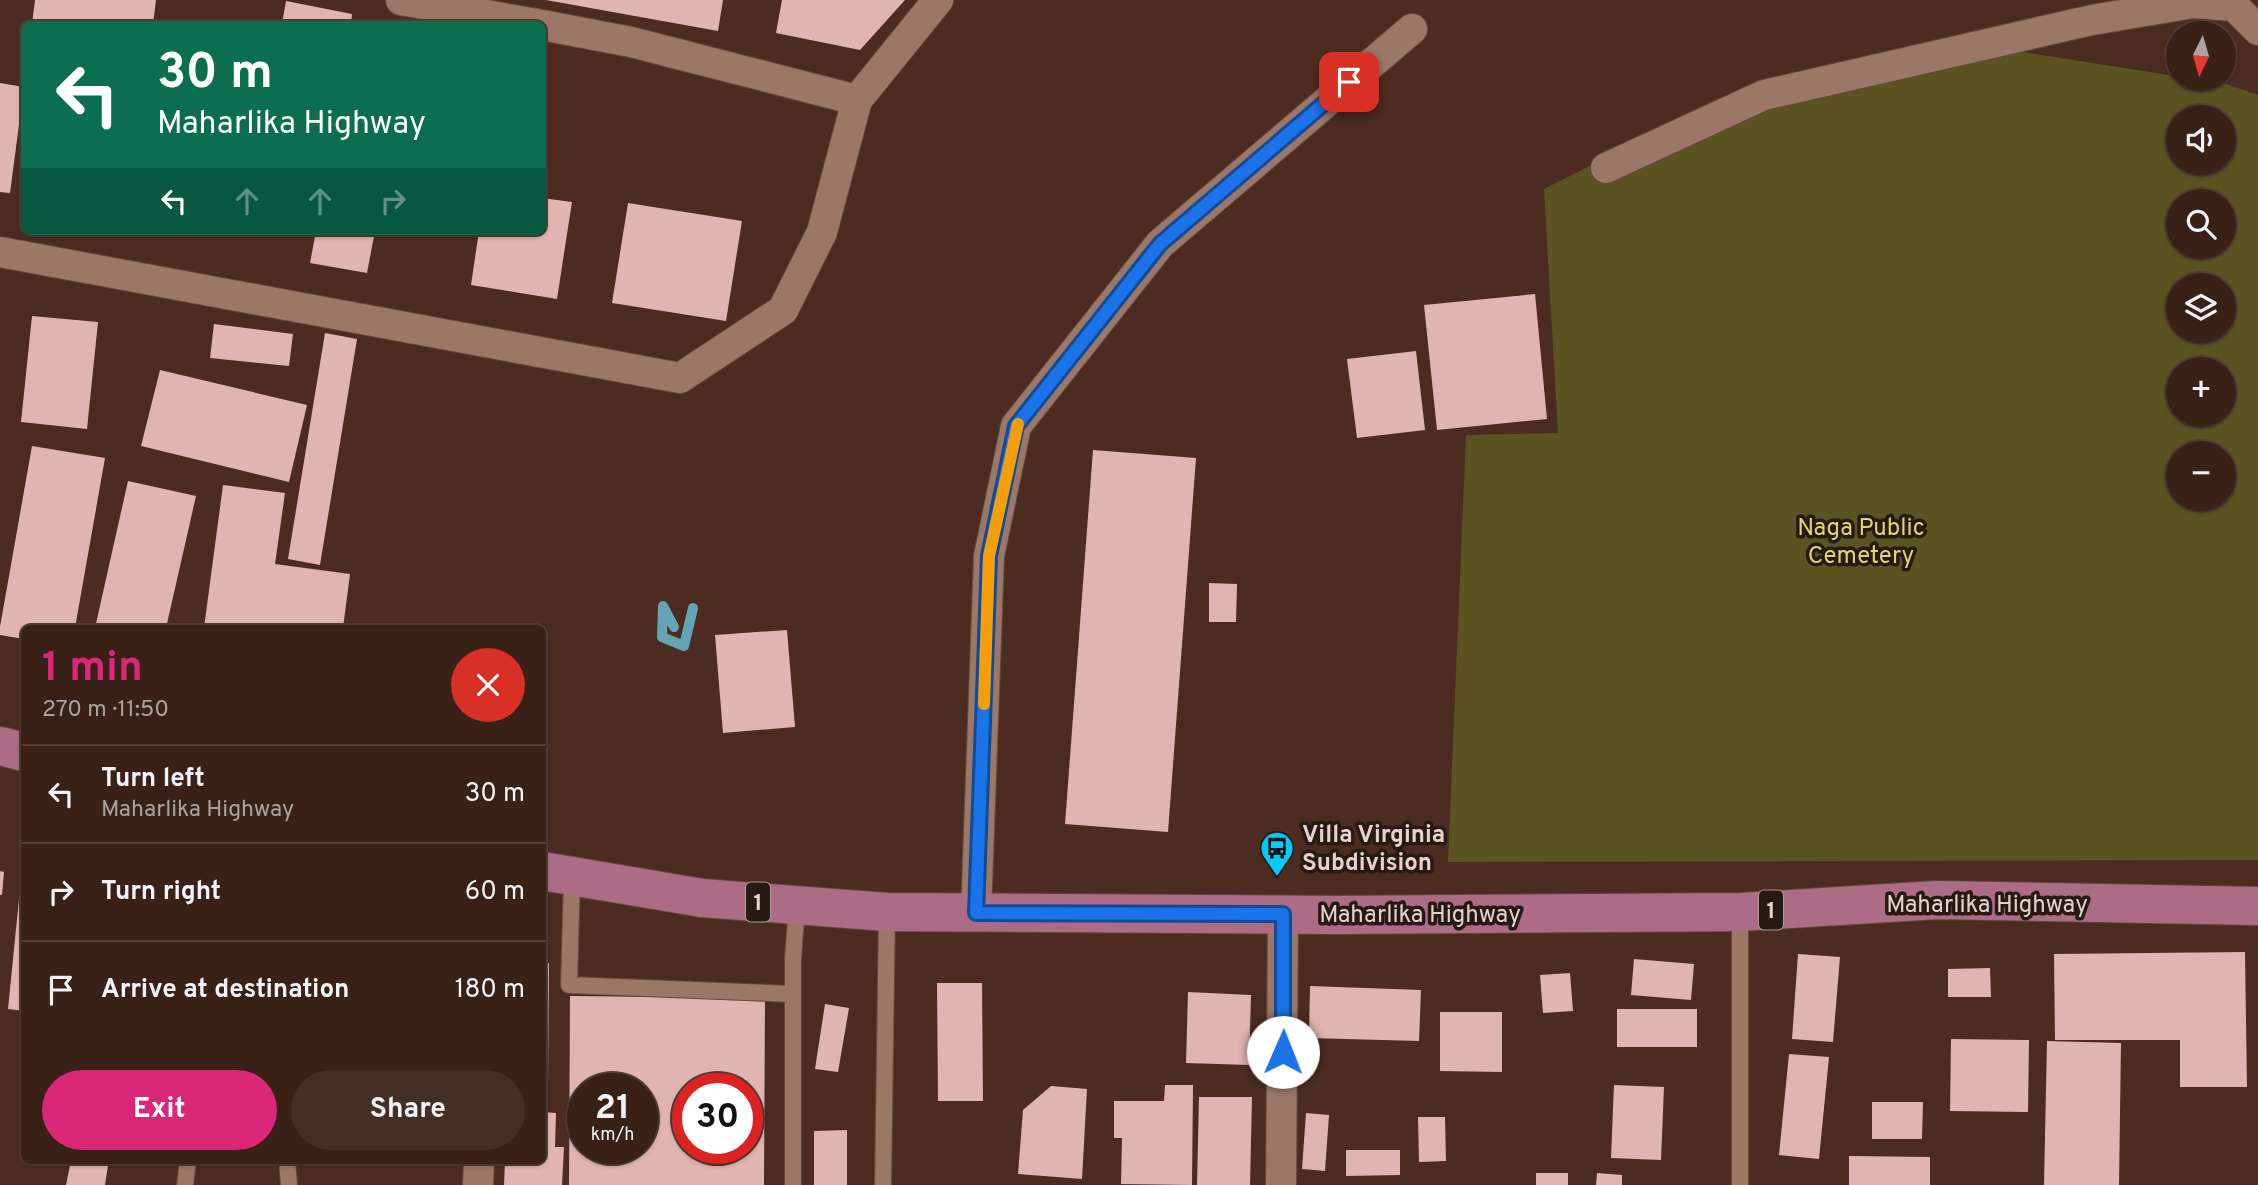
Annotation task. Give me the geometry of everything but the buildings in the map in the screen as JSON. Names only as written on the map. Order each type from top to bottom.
[{"type":"main road","points":[[0,746],[21,751]]},
{"type":"main road","name":"Maharlika Highway","points":[[557,874],[702,898],[887,912],[1740,912],[1937,900],[2258,906]]},
{"type":"street","points":[[401,0],[518,21]]},
{"type":"street","points":[[0,252],[680,378],[783,310],[822,232],[857,100],[938,0]]},
{"type":"street","points":[[1606,168],[1764,95],[2078,11],[2193,3],[2234,6],[2258,30]]},
{"type":"street","points":[[546,26],[631,42],[857,100]]},
{"type":"street","points":[[976,913],[989,556],[1016,426],[1160,244],[1412,29]]},
{"type":"street","points":[[1281,1185],[1283,914]]},
{"type":"street","points":[[478,1185],[479,1164]]},
{"type":"lane","points":[[557,874],[569,985],[793,994]]},
{"type":"lane","points":[[793,1185],[793,994],[797,905]]},
{"type":"lane","points":[[883,1185],[887,912]]},
{"type":"lane","points":[[1740,912],[1740,1185]]},
{"type":"lane","points":[[186,1185],[188,1164]]},
{"type":"lane","points":[[287,1164],[289,1185]]},
{"type":"green space","name":"Naga Public Cemetery","points":[[2016,51],[2166,75],[2166,91],[2236,91],[2236,87],[2258,95],[2258,860],[1448,862],[1466,435],[1558,433],[1544,189],[1730,96]]},
{"type":"waterway","points":[[674,627],[663,606],[662,637],[684,646],[693,608]]},
{"type":"slow traffic","points":[[984,704],[989,556],[1018,424]]},
{"type":"place","name":"Villa Virginia Subdivision","points":[[1277,878]]},
{"type":"route","points":[[1283,1052],[1283,914],[976,913],[989,556],[1016,426],[1160,244],[1349,82]]}]
